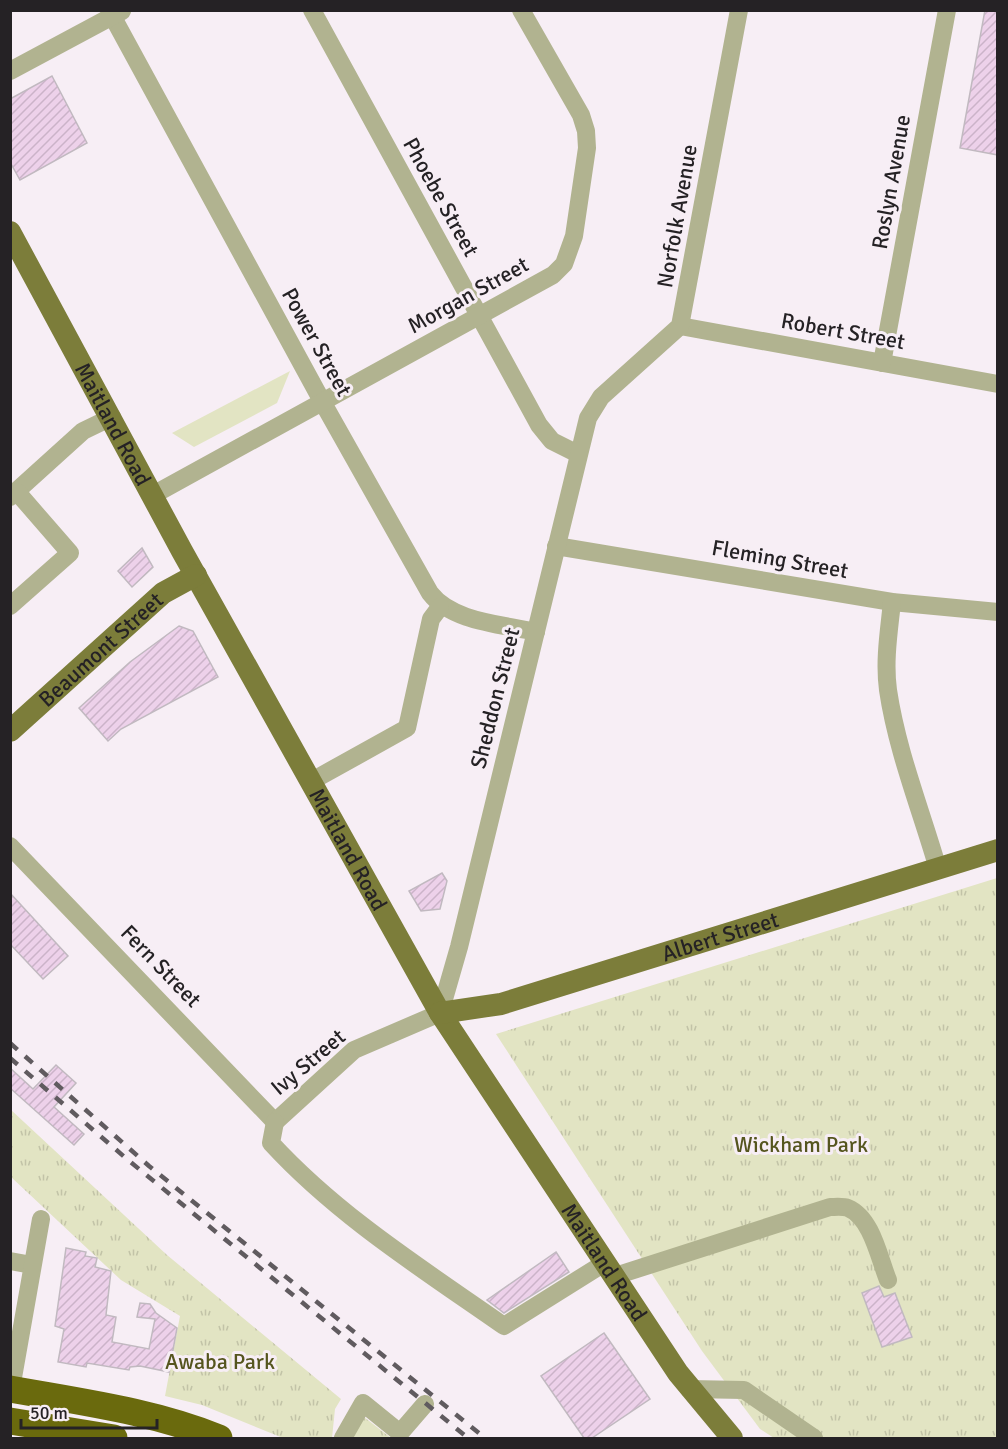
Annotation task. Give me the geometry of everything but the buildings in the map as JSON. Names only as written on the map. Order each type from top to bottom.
[{"type":"highway","points":[[11,1389],[128,1410],[194,1428],[219,1438]]},
{"type":"highway","points":[[10,1421],[114,1438]]},
{"type":"main road","name":"Maitland Road","points":[[10,232],[196,575],[440,1013],[689,1389],[732,1438]]},
{"type":"main road","name":"Beaumont Street","points":[[10,731],[163,593],[196,575]]},
{"type":"main road","name":"Albert Street","points":[[440,1013],[501,1004],[998,850]]},
{"type":"street","name":"Phoebe Street","points":[[312,10],[539,426],[552,441],[578,454]]},
{"type":"street","name":"Morgan Street","points":[[153,495],[553,275],[564,264],[574,236],[587,148],[586,131],[581,115],[520,10]]},
{"type":"street","name":"Norfolk Avenue","points":[[680,326],[739,10]]},
{"type":"street","name":"Roslyn Avenue","points":[[882,363],[947,10]]},
{"type":"street","points":[[10,71],[115,12]]},
{"type":"street","name":"Power Street","points":[[115,12],[322,403],[430,594],[440,607]]},
{"type":"street","name":"Robert Street","points":[[680,326],[998,384]]},
{"type":"street","name":"Sheddon Street","points":[[440,1013],[459,947],[588,418],[601,397],[680,326]]},
{"type":"street","points":[[10,606],[70,553],[14,495],[83,431],[112,417]]},
{"type":"street","name":"Fleming Street","points":[[556,546],[892,602],[998,612]]},
{"type":"street","points":[[892,602],[886,654],[888,688],[894,721],[938,869]]},
{"type":"street","points":[[310,782],[407,728],[431,619],[440,607],[458,614],[536,632]]},
{"type":"street","name":"Fern Street","points":[[10,846],[275,1122]]},
{"type":"street","name":"Ivy Street","points":[[275,1122],[354,1050],[440,1013]]},
{"type":"street","points":[[275,1122],[270,1143],[285,1159],[383,1241],[504,1326],[611,1269],[830,1207],[847,1207],[859,1214],[868,1228],[888,1280]]},
{"type":"street","points":[[11,1389],[41,1219]]},
{"type":"street","points":[[10,1261],[33,1265]]},
{"type":"street","points":[[689,1389],[744,1390],[814,1438]]},
{"type":"street","points":[[343,1438],[363,1403],[400,1433],[425,1404]]},
{"type":"green space","points":[[290,371],[277,403],[194,447],[172,433]]},
{"type":"green space","name":"Wickham Park","points":[[997,878],[997,1438],[774,1438],[760,1429],[702,1351],[496,1034]]},
{"type":"green space","name":"Awaba Park","points":[[10,1109],[167,1255],[341,1399],[335,1409],[332,1438],[283,1438],[202,1405],[165,1396],[180,1316],[121,1280],[11,1177]]},
{"type":"green space","points":[[364,1417],[391,1438],[352,1438]]},
{"type":"railway","points":[[10,1043],[149,1166],[485,1438]]},
{"type":"railway","points":[[10,1058],[128,1160],[468,1438]]}]
